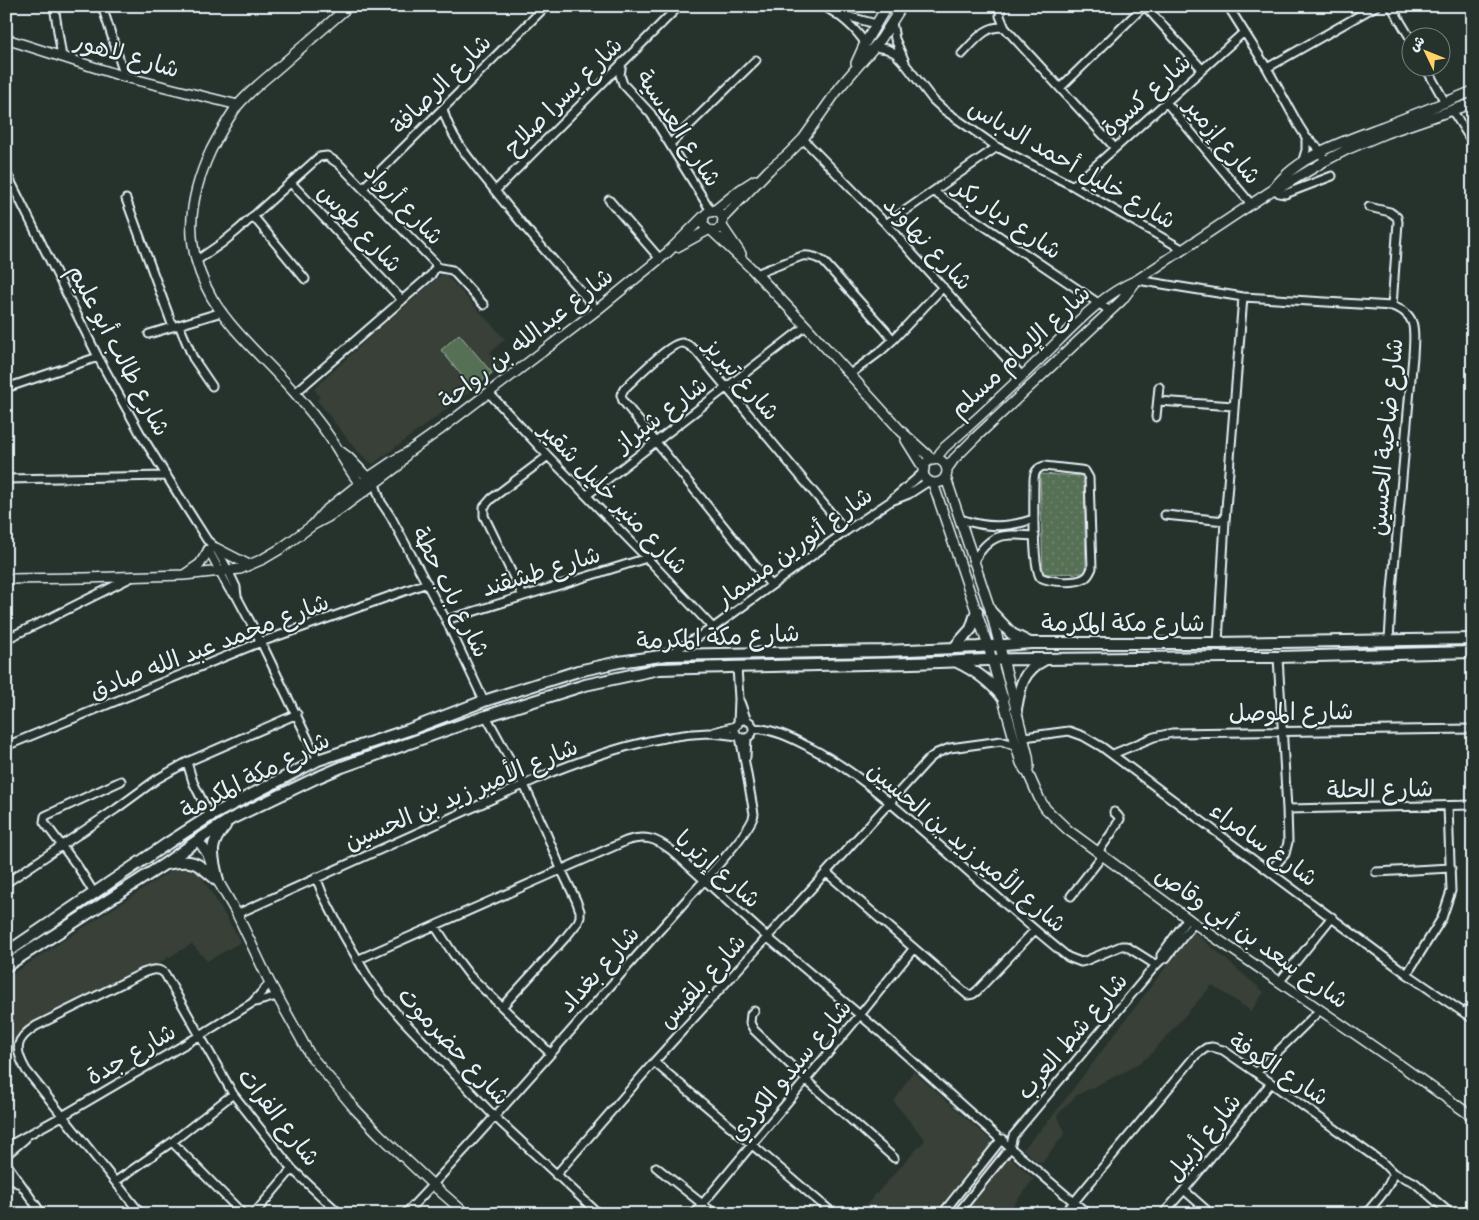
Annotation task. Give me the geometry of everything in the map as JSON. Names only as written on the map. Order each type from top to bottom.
[{"type":"main road","points":[[954,648],[971,629],[976,611]]},
{"type":"main road","points":[[991,612],[1012,634],[1021,640],[1031,643]]},
{"type":"main road","name":"شارع مكة المكرمة","points":[[6,953],[210,816],[318,760],[408,730],[484,701],[578,671],[667,655],[885,651],[1031,643],[1218,643],[1473,639]]},
{"type":"main road","name":"شارع مكة المكرمة","points":[[6,966],[231,819],[273,798],[342,767],[486,716],[585,685],[641,673],[659,670],[956,662],[992,659],[1278,657],[1473,652]]},
{"type":"main road","points":[[1016,709],[1025,675],[1033,666],[1045,659]]},
{"type":"main road","points":[[956,662],[978,674],[1003,698]]},
{"type":"main road","points":[[218,881],[213,856],[214,843],[219,832],[231,819]]},
{"type":"main road","points":[[186,832],[198,840]]},
{"type":"main road","points":[[163,865],[183,861],[193,862],[218,881]]},
{"type":"street","points":[[54,6],[62,57]]},
{"type":"street","points":[[102,6],[125,78]]},
{"type":"street","points":[[349,6],[255,88],[238,106],[214,143],[203,169],[194,194],[190,226],[196,261],[208,291],[222,312],[295,393],[338,450],[343,461],[362,487]]},
{"type":"street","name":"شارع الرصافة","points":[[363,188],[546,6]]},
{"type":"street","name":"شارع يسرا صلاح","points":[[495,191],[678,6]]},
{"type":"street","points":[[823,6],[836,13],[876,24]]},
{"type":"street","name":"شارع عبدالله بن رواحة","points":[[851,74],[865,43],[887,6]]},
{"type":"street","name":"شارع عبدالله بن رواحة","points":[[722,222],[770,170],[803,139],[851,74],[874,47],[902,6]]},
{"type":"street","points":[[1001,6],[1001,22],[1005,28],[1115,148]]},
{"type":"street","points":[[1060,88],[1144,6],[1202,69]]},
{"type":"street","points":[[1228,6],[1267,68],[1306,137],[1323,156]]},
{"type":"street","points":[[1267,68],[1376,6]]},
{"type":"street","points":[[1391,6],[1405,28]]},
{"type":"street","points":[[836,13],[853,28],[865,43]]},
{"type":"street","name":"شارع خليل أحمد الدباس","points":[[892,22],[895,39],[906,64]]},
{"type":"street","points":[[962,54],[990,28],[997,26],[1005,28]]},
{"type":"street","name":"شارع كسوة","points":[[1073,186],[1244,32]]},
{"type":"street","name":"شارع لاهور","points":[[6,39],[125,78],[238,106]]},
{"type":"street","name":"شارع خليل أحمد الدباس","points":[[874,47],[886,48],[895,53],[906,64],[933,100],[953,118],[997,147],[1073,186],[1182,249]]},
{"type":"street","points":[[670,144],[756,60]]},
{"type":"street","name":"شارع العدسية","points":[[622,63],[620,75],[623,84],[652,114],[710,213]]},
{"type":"street","points":[[1432,78],[1445,102]]},
{"type":"street","name":"شارع الإمام مسلم","points":[[935,459],[945,447],[996,402],[1098,302],[1126,284],[1136,280],[1250,204],[1274,189],[1283,186],[1323,156],[1351,139],[1473,91]]},
{"type":"street","name":"شارع إزمير","points":[[1166,102],[1250,204]]},
{"type":"street","name":"شارع الإمام مسلم","points":[[1274,189],[1285,175],[1302,163],[1340,152],[1473,102]]},
{"type":"street","points":[[443,109],[446,120],[458,143],[513,215],[597,310]]},
{"type":"street","points":[[1452,110],[1473,143]]},
{"type":"street","points":[[1302,163],[1306,150],[1306,137]]},
{"type":"street","name":"شارع نهاوند","points":[[803,139],[886,224],[1022,376]]},
{"type":"street","points":[[886,224],[997,147]]},
{"type":"street","name":"شارع أرواد","points":[[196,261],[222,243],[319,157],[327,156],[339,164],[432,258],[436,267],[431,275],[295,393]]},
{"type":"street","name":"شارع عبدالله بن رواحة","points":[[6,578],[133,577],[224,571],[240,569],[280,550],[313,525],[335,503],[371,481],[393,460],[407,453],[489,393],[537,354],[597,310],[660,259],[710,213],[770,170]]},
{"type":"street","name":"شارع طالب أبو عليم","points":[[6,172],[98,357],[140,433],[207,540],[224,571],[229,589],[237,597],[261,642],[318,760]]},
{"type":"street","points":[[1274,189],[1279,193],[1285,194],[1332,176]]},
{"type":"street","name":"شارع طوس","points":[[290,183],[402,300]]},
{"type":"street","points":[[6,191],[13,185]]},
{"type":"street","name":"شارع ديار بكر","points":[[934,192],[1110,311]]},
{"type":"street","points":[[126,198],[176,326],[193,358],[212,386]]},
{"type":"street","points":[[609,200],[660,259]]},
{"type":"street","points":[[1369,207],[1395,214],[1398,222],[1392,306]]},
{"type":"street","points":[[754,271],[722,222],[718,212],[710,213],[703,224],[754,271],[850,374],[900,431],[924,470],[925,477],[931,482],[940,482],[946,473],[944,462],[935,459],[900,431]]},
{"type":"street","points":[[253,216],[305,279]]},
{"type":"street","points":[[710,231],[720,229],[722,222]]},
{"type":"street","name":"شارع عبدالله بن رواحة","points":[[668,252],[710,231]]},
{"type":"street","points":[[754,271],[802,256],[817,257],[893,340]]},
{"type":"street","points":[[436,267],[452,270],[484,305]]},
{"type":"street","name":"شارع الإمام مسلم","points":[[946,473],[954,459],[1110,311],[1130,291],[1136,280]]},
{"type":"street","name":"شارع ضاحية الحسين","points":[[1136,280],[1244,297],[1392,306],[1398,308],[1413,322],[1415,330],[1389,640]]},
{"type":"street","points":[[850,374],[893,340],[943,287]]},
{"type":"street","points":[[1218,643],[1225,522],[1244,297]]},
{"type":"street","points":[[149,334],[222,312]]},
{"type":"street","name":"شارع شيراز","points":[[586,495],[806,326]]},
{"type":"street","name":"شارع تبريز","points":[[771,585],[625,405],[621,395],[624,389],[673,345],[686,344],[696,351],[846,531]]},
{"type":"street","points":[[6,388],[98,357]]},
{"type":"street","points":[[1156,417],[1159,387]]},
{"type":"street","name":"شارع منير خليل شقير","points":[[489,393],[713,628]]},
{"type":"street","points":[[1158,401],[1234,406]]},
{"type":"street","points":[[338,450],[348,457],[371,481]]},
{"type":"street","points":[[523,596],[484,516],[484,507],[490,499],[548,456]]},
{"type":"street","points":[[924,470],[927,463],[935,459]]},
{"type":"street","points":[[1044,466],[1080,470],[1087,473],[1089,478],[1092,568],[1087,577],[1067,581],[1050,580],[1040,577],[1037,571],[1035,536],[1034,480],[1038,468],[1044,466]]},
{"type":"street","name":"شارع أنورين مسمار","points":[[891,501],[924,470]]},
{"type":"street","name":"شارع سعد بن أبي وقاص","points":[[946,473],[973,562],[991,612],[1004,659],[1029,761],[1027,771]]},
{"type":"street","points":[[6,479],[167,476]]},
{"type":"street","name":"شارع باب حطة","points":[[371,481],[427,583],[484,701]]},
{"type":"street","name":"شارع سعد بن أبي وقاص","points":[[931,482],[988,646],[1023,767],[1027,771],[1040,800],[1051,814],[1068,830],[1191,921],[1473,1117]]},
{"type":"street","name":"شارع أنورين مسمار","points":[[667,655],[713,628],[846,531],[891,501],[931,482]]},
{"type":"street","name":"شارع باب حطة","points":[[362,487],[381,502]]},
{"type":"street","points":[[1165,515],[1225,522]]},
{"type":"street","points":[[960,519],[989,526],[1010,526],[1034,519]]},
{"type":"street","points":[[973,562],[983,546],[1001,535],[1035,536]]},
{"type":"street","points":[[184,575],[200,564],[212,549],[249,565]]},
{"type":"street","name":"شارع طشقند","points":[[446,620],[647,558]]},
{"type":"street","points":[[6,639],[133,577]]},
{"type":"street","name":"شارع محمد عبد الله صادق","points":[[6,746],[261,642],[427,583]]},
{"type":"street","points":[[1270,871],[1282,858],[1287,849],[1288,842],[1278,657]]},
{"type":"street","points":[[737,667],[739,699],[736,732],[742,737],[752,734],[753,728],[739,699]]},
{"type":"street","points":[[6,883],[116,809],[156,779],[187,762],[297,714]]},
{"type":"street","points":[[486,716],[524,785],[578,905],[580,916],[578,922],[566,937],[502,1007]]},
{"type":"street","points":[[737,725],[742,721],[748,721]]},
{"type":"street","name":"شارع الأمير زيد بن الحسين","points":[[237,914],[552,772],[608,752],[644,742],[709,733],[737,725]]},
{"type":"street","name":"شارع الأمير زيد بن الحسين","points":[[753,728],[778,732],[842,765],[889,802],[1068,957],[1085,961],[1121,946],[1132,948],[1159,962]]},
{"type":"street","name":"شارع الموصل","points":[[1113,754],[1154,737],[1172,733],[1473,728]]},
{"type":"street","name":"شارع سامراء","points":[[1024,738],[1061,731],[1074,732],[1096,743],[1407,974],[1473,1019]]},
{"type":"street","points":[[1001,741],[1012,732]]},
{"type":"street","name":"شارع الأمير زيد بن الحسين","points":[[709,733],[742,737]]},
{"type":"street","name":"شارع بغداد","points":[[405,1214],[495,1117],[747,830],[754,818],[742,737]]},
{"type":"street","name":"شارع بلقيس","points":[[556,1175],[654,1062],[929,759],[936,753],[950,748],[1001,741],[1016,746]]},
{"type":"street","points":[[187,762],[193,782],[210,816]]},
{"type":"street","points":[[94,894],[62,845],[44,822],[45,816],[121,781]]},
{"type":"street","name":"شارع الحلة","points":[[1287,809],[1473,805]]},
{"type":"street","points":[[1407,974],[1436,930],[1451,891],[1448,806]]},
{"type":"street","points":[[1071,896],[1101,853],[1120,819],[1114,812]]},
{"type":"street","name":"شارع إرتريا","points":[[357,960],[626,841],[640,837],[661,842],[1000,1140],[1088,1214]]},
{"type":"street","points":[[198,840],[207,854],[218,881],[237,914],[270,983],[305,1047],[322,1071],[379,1134],[466,1214]]},
{"type":"street","points":[[1376,872],[1451,868]]},
{"type":"street","points":[[827,873],[968,995],[977,991],[1035,930]]},
{"type":"street","name":"شارع حضرموت","points":[[316,877],[357,960],[375,987],[401,1018],[495,1117],[599,1214]]},
{"type":"street","points":[[1280,982],[1332,917]]},
{"type":"street","name":"شارع شط العرب","points":[[957,1214],[1010,1148],[1013,1136],[1159,962],[1166,958],[1191,921]]},
{"type":"street","points":[[435,926],[460,965],[550,1053]]},
{"type":"street","name":"شارع سيدو الكردي","points":[[694,1214],[914,948]]},
{"type":"street","name":"شارع الفرات","points":[[64,1115],[26,1070],[19,1057],[19,1040],[27,1031],[36,1026],[143,973],[158,969],[165,974],[233,1094],[292,1169],[340,1214]]},
{"type":"street","name":"شارع جدة","points":[[6,1146],[64,1115],[199,1036],[252,1003],[270,983]]},
{"type":"street","name":"شارع جدة","points":[[252,1003],[277,996]]},
{"type":"street","points":[[1465,1013],[1473,1002]]},
{"type":"street","points":[[1257,1072],[1320,1010]]},
{"type":"street","points":[[754,1011],[750,1019],[751,1026],[806,1080],[894,1158]]},
{"type":"street","name":"شارع الكوفة","points":[[1064,1214],[1196,1055],[1206,1048],[1218,1048],[1272,1082],[1393,1173],[1414,1182],[1451,1214]]},
{"type":"street","points":[[654,1062],[834,1214]]},
{"type":"street","name":"شارع أربيل","points":[[1163,1214],[1272,1082]]},
{"type":"street","points":[[116,1181],[172,1142],[233,1094]]},
{"type":"street","points":[[64,1115],[141,1214]]},
{"type":"street","name":"شارع جدة","points":[[6,1155],[28,1135]]},
{"type":"street","points":[[942,1214],[1000,1140],[1013,1136]]},
{"type":"street","points":[[172,1142],[243,1214]]},
{"type":"street","points":[[6,1163],[42,1214]]},
{"type":"street","points":[[656,1167],[715,1214]]},
{"type":"street","points":[[254,1214],[292,1169]]},
{"type":"street","points":[[1366,1214],[1389,1184],[1393,1173]]},
{"type":"street","points":[[6,1174],[22,1186]]},
{"type":"street","points":[[1184,1190],[1211,1214]]},
{"type":"shaded area","points":[[441,275],[446,275],[505,339],[490,353],[502,368],[373,464],[357,451],[317,400],[320,397],[314,389],[374,333]]},
{"type":"shaded area","points":[[180,865],[196,867],[241,942],[207,961],[192,944],[6,1049],[6,978]]},
{"type":"shaded area","points":[[1193,931],[1264,992],[1251,1011],[1212,985],[1148,1057],[1126,1071],[1077,1095],[1057,1115],[1065,1133],[1042,1163],[1035,1160],[1023,1149],[1051,1118]]},
{"type":"shaded area","points":[[913,1071],[1034,1179],[1006,1214],[858,1214],[925,1140],[894,1102]]},
{"type":"green space","points":[[459,334],[492,373],[472,388],[441,350]]},
{"type":"green space","points":[[1040,474],[1084,476],[1086,573],[1043,574]]}]
